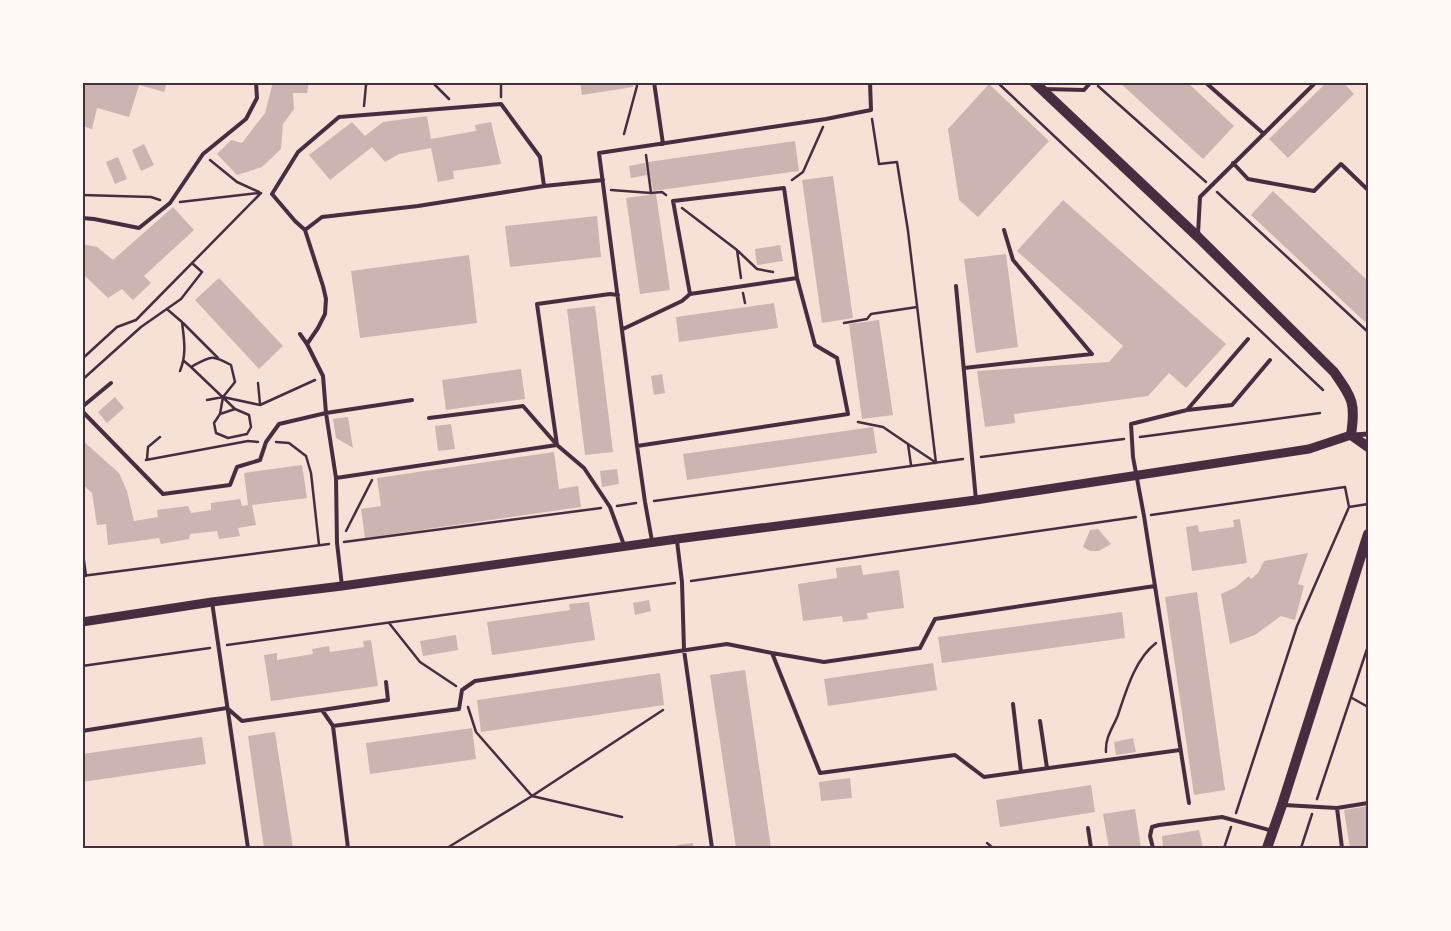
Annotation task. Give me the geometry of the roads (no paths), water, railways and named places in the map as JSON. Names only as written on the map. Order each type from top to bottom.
[{"type":"main road","points":[[1038,86],[1198,237],[1334,372],[1351,397],[1354,413],[1351,435],[1368,447]]},
{"type":"main road","points":[[1267,848],[1368,534]]},
{"type":"street","points":[[82,622],[212,602],[976,500],[1309,449],[1351,435],[1368,434]]},
{"type":"lane","points":[[82,218],[139,228],[170,203],[203,154],[246,119],[257,98],[256,82]]},
{"type":"lane","points":[[654,82],[662,144]]},
{"type":"lane","points":[[653,543],[637,446],[599,153],[826,119],[871,110],[870,82]]},
{"type":"lane","points":[[1038,86],[1084,90],[1093,82]]},
{"type":"lane","points":[[1205,82],[1264,134]]},
{"type":"lane","points":[[1198,237],[1200,197],[1316,82]]},
{"type":"lane","points":[[307,344],[325,314],[326,299],[305,230],[272,194],[298,152],[339,117],[501,104],[540,157],[544,186]]},
{"type":"lane","points":[[1234,163],[1248,179],[1314,191],[1341,164],[1368,190]]},
{"type":"lane","points":[[305,230],[322,217],[418,206],[544,186],[602,180]]},
{"type":"lane","points":[[637,446],[848,414],[837,358],[815,345],[797,278],[784,188],[673,200],[690,294]]},
{"type":"lane","points":[[964,368],[1092,354],[1013,260],[1004,230]]},
{"type":"lane","points":[[623,329],[682,301],[690,294],[797,278]]},
{"type":"lane","points":[[956,286],[976,500]]},
{"type":"lane","points":[[557,445],[536,304],[610,294],[618,295]]},
{"type":"lane","points":[[300,334],[323,376],[326,413],[336,478],[342,586]]},
{"type":"lane","points":[[1187,410],[1248,339]]},
{"type":"lane","points":[[1189,803],[1137,476],[1131,424],[1187,410],[1232,405],[1270,360]]},
{"type":"lane","points":[[111,383],[82,409],[144,476],[164,494],[230,485],[237,467],[260,460],[266,442],[279,424],[326,413],[412,400]]},
{"type":"lane","points":[[429,418],[523,406],[557,445],[584,468],[610,506],[625,547]]},
{"type":"lane","points":[[336,478],[557,445]]},
{"type":"lane","points":[[677,540],[682,582],[684,650],[712,848]]},
{"type":"lane","points":[[333,726],[459,709],[462,690],[475,680],[727,644],[824,662],[920,648],[935,618],[1155,586]]},
{"type":"lane","points":[[212,602],[248,848]]},
{"type":"lane","points":[[772,653],[820,773],[955,755],[984,777],[1180,750]]},
{"type":"lane","points":[[82,730],[227,708],[242,721],[388,700],[386,682]]},
{"type":"lane","points":[[1013,704],[1021,772]]},
{"type":"lane","points":[[322,710],[333,726],[348,848]]},
{"type":"lane","points":[[1040,721],[1047,768]]},
{"type":"lane","points":[[1282,805],[1337,808],[1368,803]]},
{"type":"lane","points":[[1337,808],[1342,848]]},
{"type":"lane","points":[[1153,848],[1150,836],[1152,827],[1222,817],[1273,831]]},
{"type":"lane","points":[[1088,828],[1091,848]]}]
